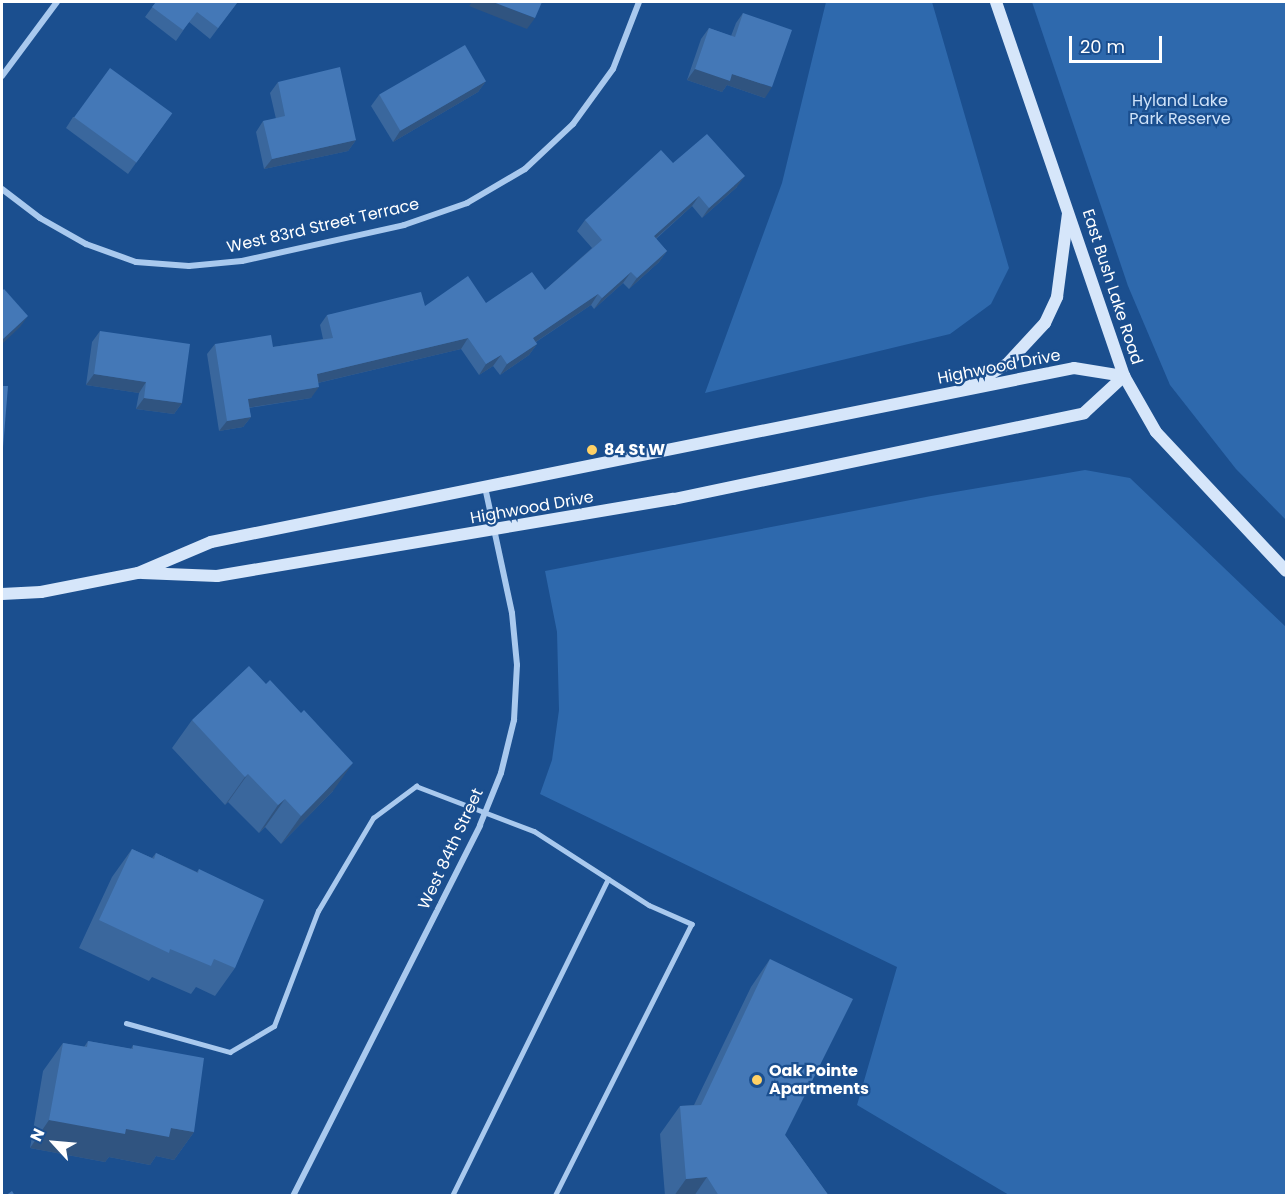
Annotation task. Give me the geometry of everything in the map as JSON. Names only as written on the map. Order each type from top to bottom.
[{"type":"street","points":[[2,76],[57,2]]},
{"type":"street","name":"West 83rd Street Terrace","points":[[2,189],[40,218],[86,244],[136,262],[189,266],[242,261],[404,225],[467,203],[525,169],[573,124],[613,69],[639,2]]},
{"type":"street","name":"East Bush Lake Road","points":[[996,2],[1124,376],[1169,447],[1287,571]]},
{"type":"street","points":[[960,392],[1007,364],[1045,323],[1057,297],[1069,210]]},
{"type":"street","name":"Highwood Drive","points":[[2,594],[41,592],[138,573],[211,542],[1074,368],[1124,376]]},
{"type":"street","name":"Highwood Drive","points":[[138,573],[217,576],[674,499],[1084,413],[1124,376]]},
{"type":"street","name":"West 84th Street","points":[[295,1195],[484,813],[501,773],[514,720],[516,665],[512,613],[485,486]]},
{"type":"lane","points":[[126,1023],[230,1052],[274,1026],[318,911],[374,818],[416,786],[534,831],[649,906],[692,924],[555,1196]]},
{"type":"lane","points":[[452,1196],[608,879]]},
{"type":"green space","points":[[826,2],[932,2],[1009,268],[991,304],[950,334],[705,393],[782,183]]},
{"type":"green space","name":"Hyland Lake Park Reserve","points":[[1032,2],[1286,2],[1286,520],[1236,469],[1170,385],[1128,286]]},
{"type":"green space","points":[[1085,470],[1130,478],[1286,627],[1286,1195],[1009,1195],[857,1105],[897,967],[540,794],[552,760],[559,710],[557,632],[545,571],[931,496]]},
{"type":"building","points":[[156,2],[237,3],[218,28],[197,12],[183,30],[152,7]]},
{"type":"building","points":[[493,2],[542,2],[535,18]]},
{"type":"building","points":[[743,13],[792,30],[772,87],[732,74],[730,81],[695,69],[709,28],[735,37]]},
{"type":"building","points":[[465,45],[486,81],[400,131],[379,94]]},
{"type":"building","points":[[340,67],[356,140],[272,159],[263,121],[285,116],[278,82]]},
{"type":"building","points":[[110,68],[172,113],[136,163],[74,117]]},
{"type":"building","points":[[707,134],[745,176],[709,208],[699,196],[654,236],[667,251],[637,278],[631,272],[602,298],[598,294],[533,338],[537,344],[507,364],[501,355],[486,364],[468,338],[317,374],[319,387],[248,399],[251,417],[227,421],[215,344],[271,335],[273,347],[333,338],[327,315],[421,292],[425,306],[468,276],[486,303],[532,272],[545,290],[602,240],[585,220],[661,150],[673,163]]},
{"type":"building","points":[[4,289],[28,316],[2,340],[2,291]]},
{"type":"building","points":[[100,331],[190,344],[182,403],[144,398],[146,382],[94,374]]},
{"type":"building","points":[[2,386],[8,386],[2,460]]},
{"type":"building","points":[[249,666],[266,684],[270,680],[301,713],[304,710],[353,763],[301,816],[285,799],[278,805],[248,774],[245,777],[192,720]]},
{"type":"building","points":[[132,849],[154,859],[156,853],[198,873],[199,869],[264,900],[235,968],[214,959],[211,966],[170,949],[169,953],[99,920]]},
{"type":"building","name":"Oak Pointe Apartments","points":[[770,959],[853,999],[785,1135],[829,1196],[719,1196],[707,1177],[686,1179],[680,1106],[701,1105]]},
{"type":"building","points":[[88,1041],[133,1049],[133,1045],[204,1058],[194,1132],[171,1128],[169,1137],[126,1129],[125,1134],[49,1120],[63,1043],[87,1047]]},
{"type":"building","points":[[12,1191],[15,1196],[5,1196]]},
{"type":"place","name":"84 St W","points":[[592,450]]},
{"type":"place","name":"Oak Pointe Apartments","points":[[757,1080]]}]
